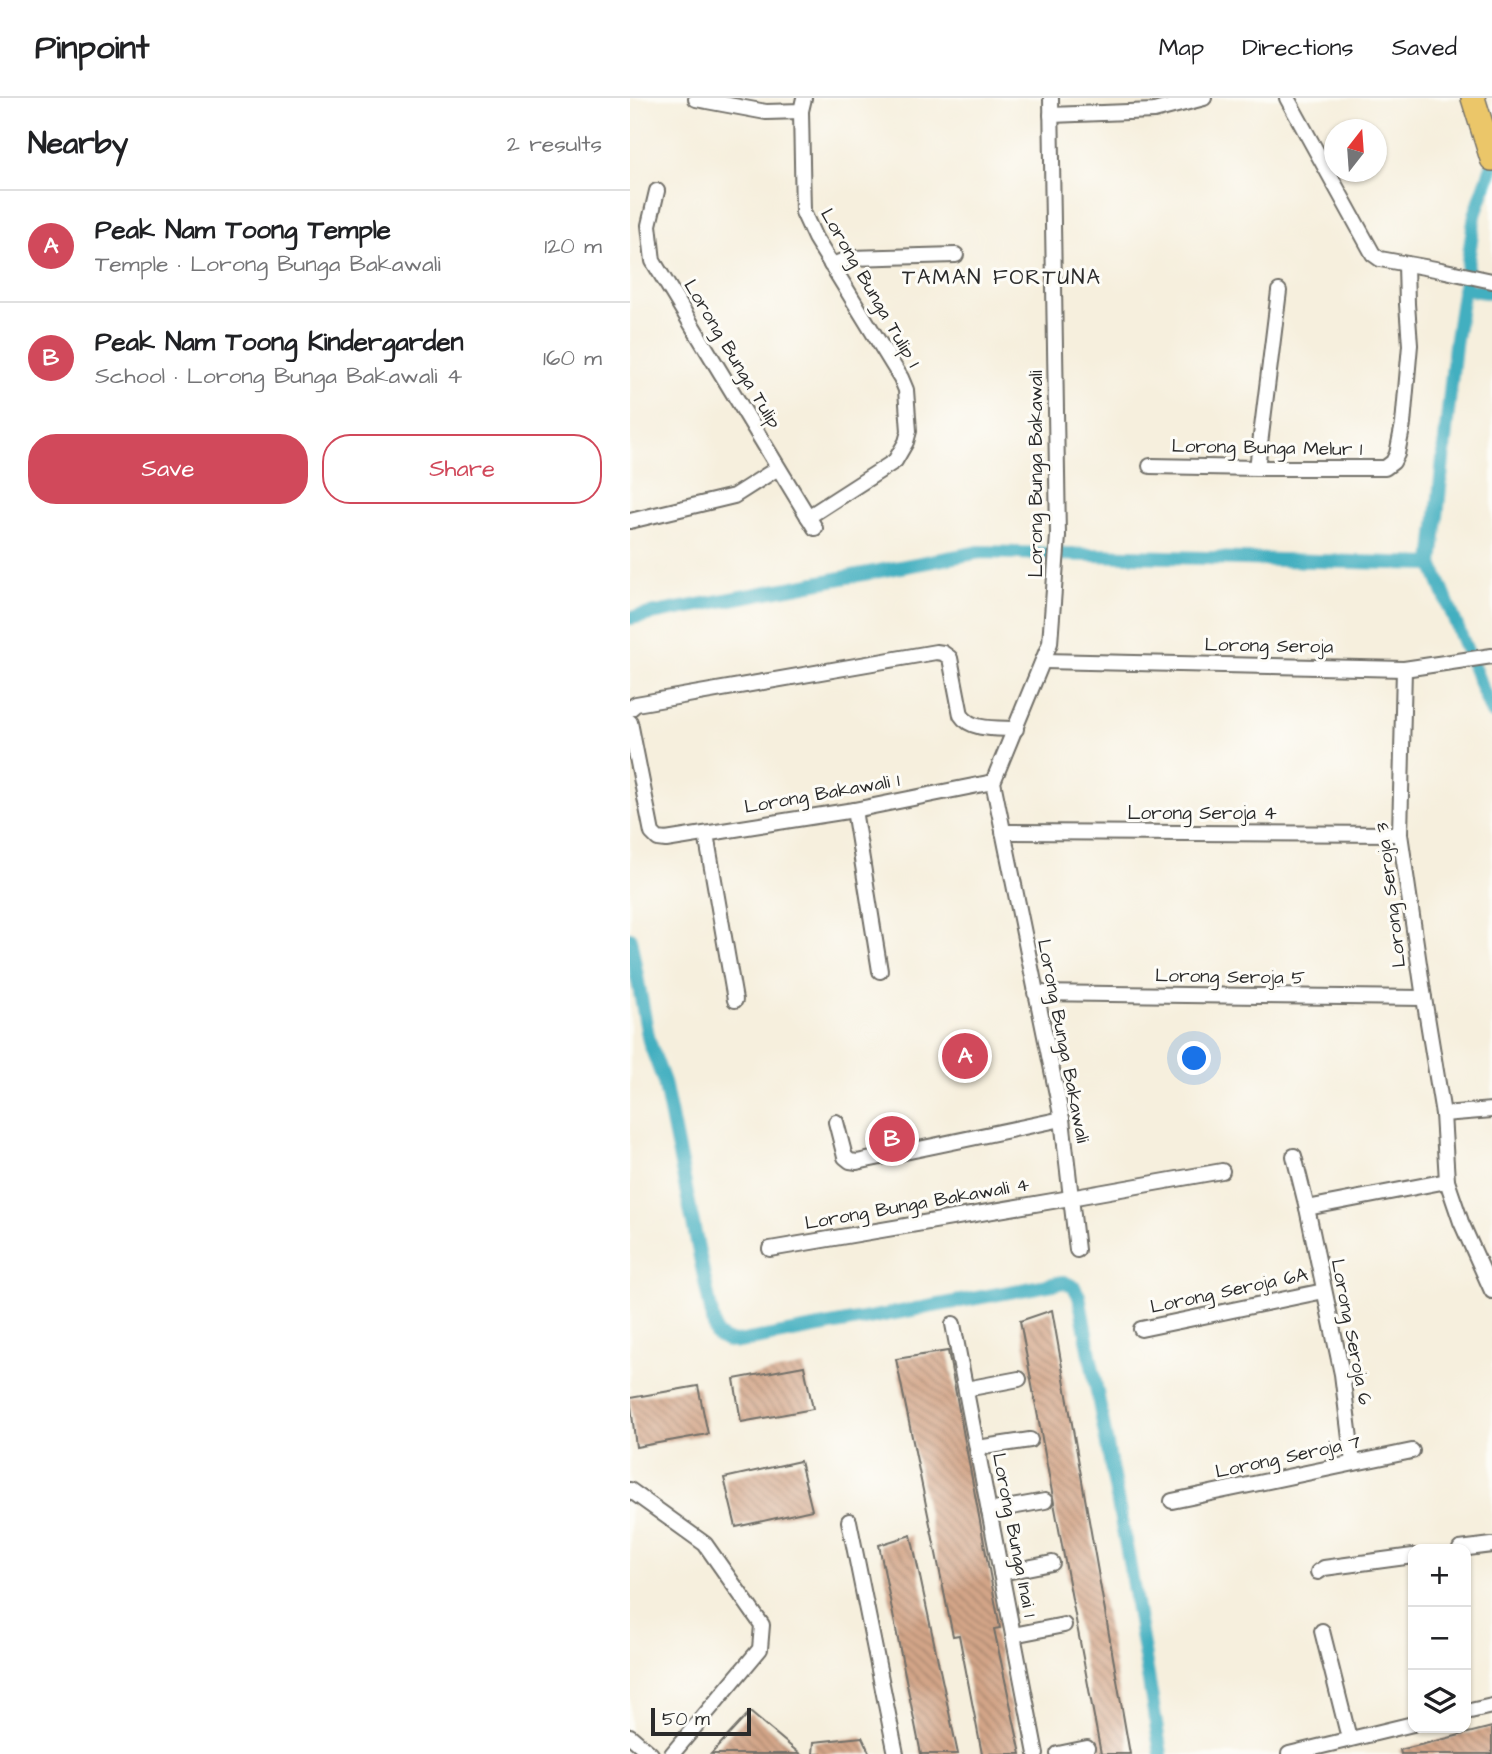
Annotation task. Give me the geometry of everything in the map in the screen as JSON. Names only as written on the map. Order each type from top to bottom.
[{"type":"main road","points":[[1473,98],[1492,159]]},
{"type":"street","name":"Lorong Bunga Bakawali","points":[[1051,98],[1058,536],[1056,577],[1050,643],[993,782],[1062,1119],[1077,1250]]},
{"type":"street","points":[[1051,115],[1154,111],[1204,98]]},
{"type":"street","points":[[1287,98],[1373,254],[1380,259],[1492,281]]},
{"type":"street","points":[[696,99],[766,112],[803,104]]},
{"type":"street","name":"Lorong Bunga Tulip 1","points":[[803,104],[803,212],[815,238],[901,378],[906,390],[909,431],[895,461],[811,523]]},
{"type":"street","name":"Lorong Bunga Tulip","points":[[657,191],[649,225],[653,261],[811,523]]},
{"type":"street","points":[[831,265],[850,258],[956,255]]},
{"type":"street","name":"Lorong Bunga Melur 1","points":[[1150,466],[1385,468],[1393,462],[1403,424],[1410,345],[1406,264]]},
{"type":"street","points":[[1257,468],[1279,292]]},
{"type":"street","points":[[632,518],[734,496],[779,468]]},
{"type":"street","points":[[630,709],[636,704],[936,652],[950,658],[961,715],[965,722],[1016,729]]},
{"type":"street","name":"Lorong Seroja","points":[[1044,661],[1404,668],[1492,656]]},
{"type":"street","name":"Lorong Seroja 3","points":[[1404,668],[1400,834],[1443,1114],[1447,1181],[1461,1222],[1492,1291]]},
{"type":"street","name":"Lorong Bakawali 1","points":[[630,723],[652,833],[657,839],[666,840],[854,810],[993,782]]},
{"type":"street","points":[[854,810],[880,971]]},
{"type":"street","name":"Lorong Seroja 4","points":[[1003,832],[1400,834]]},
{"type":"street","points":[[706,834],[735,1000]]},
{"type":"street","name":"Lorong Seroja 5","points":[[1035,993],[1424,998]]},
{"type":"street","points":[[1443,1114],[1492,1110]]},
{"type":"street","points":[[836,1122],[845,1157],[857,1163],[1062,1119]]},
{"type":"street","name":"Lorong Seroja 6","points":[[1294,1156],[1342,1374],[1353,1463]]},
{"type":"street","name":"Lorong Bunga Bakawali 4","points":[[770,1249],[1222,1171]]},
{"type":"street","points":[[1307,1208],[1447,1181]]},
{"type":"street","name":"Lorong Seroja 6A","points":[[1141,1329],[1324,1291]]},
{"type":"street","name":"Lorong Bunga Inai 1","points":[[953,1324],[1036,1754]]},
{"type":"street","points":[[966,1390],[1019,1379]]},
{"type":"street","points":[[977,1448],[1030,1440]]},
{"type":"street","name":"Lorong Seroja 7","points":[[1172,1501],[1412,1451]]},
{"type":"street","points":[[630,1490],[705,1544],[762,1625],[760,1649],[672,1754]]},
{"type":"street","points":[[989,1511],[1045,1501]]},
{"type":"street","points":[[849,1521],[896,1754]]},
{"type":"street","points":[[1471,1548],[1492,1545]]},
{"type":"street","points":[[1318,1572],[1324,1567],[1408,1557]]},
{"type":"street","points":[[1001,1573],[1052,1563]]},
{"type":"street","points":[[1013,1635],[1064,1625]]},
{"type":"street","points":[[1322,1631],[1349,1738]]},
{"type":"street","points":[[1471,1711],[1492,1706]]},
{"type":"street","points":[[1289,1754],[1408,1725]]},
{"type":"street","points":[[630,1736],[651,1754]]},
{"type":"street","points":[[1058,1754],[1087,1748]]},
{"type":"building","points":[[1052,1310],[1130,1754],[1101,1754],[1020,1321]]},
{"type":"building","points":[[948,1351],[1000,1628],[994,1629],[1021,1754],[982,1754],[959,1635],[953,1636],[896,1359]]},
{"type":"building","points":[[804,1366],[813,1409],[741,1422],[734,1379]]},
{"type":"building","points":[[698,1386],[708,1434],[636,1447],[630,1398]]},
{"type":"building","points":[[800,1461],[812,1510],[736,1527],[724,1478]]},
{"type":"building","points":[[911,1535],[958,1754],[921,1754],[879,1545]]},
{"type":"building","points":[[750,1712],[800,1754],[711,1754]]},
{"type":"building","points":[[1492,1727],[1492,1754],[1401,1754],[1400,1750]]},
{"type":"building","points":[[862,1737],[870,1754],[813,1754],[814,1742]]},
{"type":"waterway","points":[[1492,166],[1475,215],[1455,345],[1432,564],[1492,713]]},
{"type":"waterway","points":[[1463,289],[1492,291]]},
{"type":"waterway","points":[[630,618],[980,552],[1432,564]]},
{"type":"waterway","points":[[630,938],[649,1041],[664,1082],[716,1335],[727,1341],[738,1342],[1064,1282],[1074,1287],[1079,1296],[1130,1567],[1161,1754]]},
{"type":"place","name":"Peak Nam Toong Temple","points":[[965,1056]]},
{"type":"place","name":"Peak Nam Toong Kindergarden","points":[[892,1139]]},
{"type":"district","name":"TAMAN FORTUNA","points":[[1002,277]]}]
